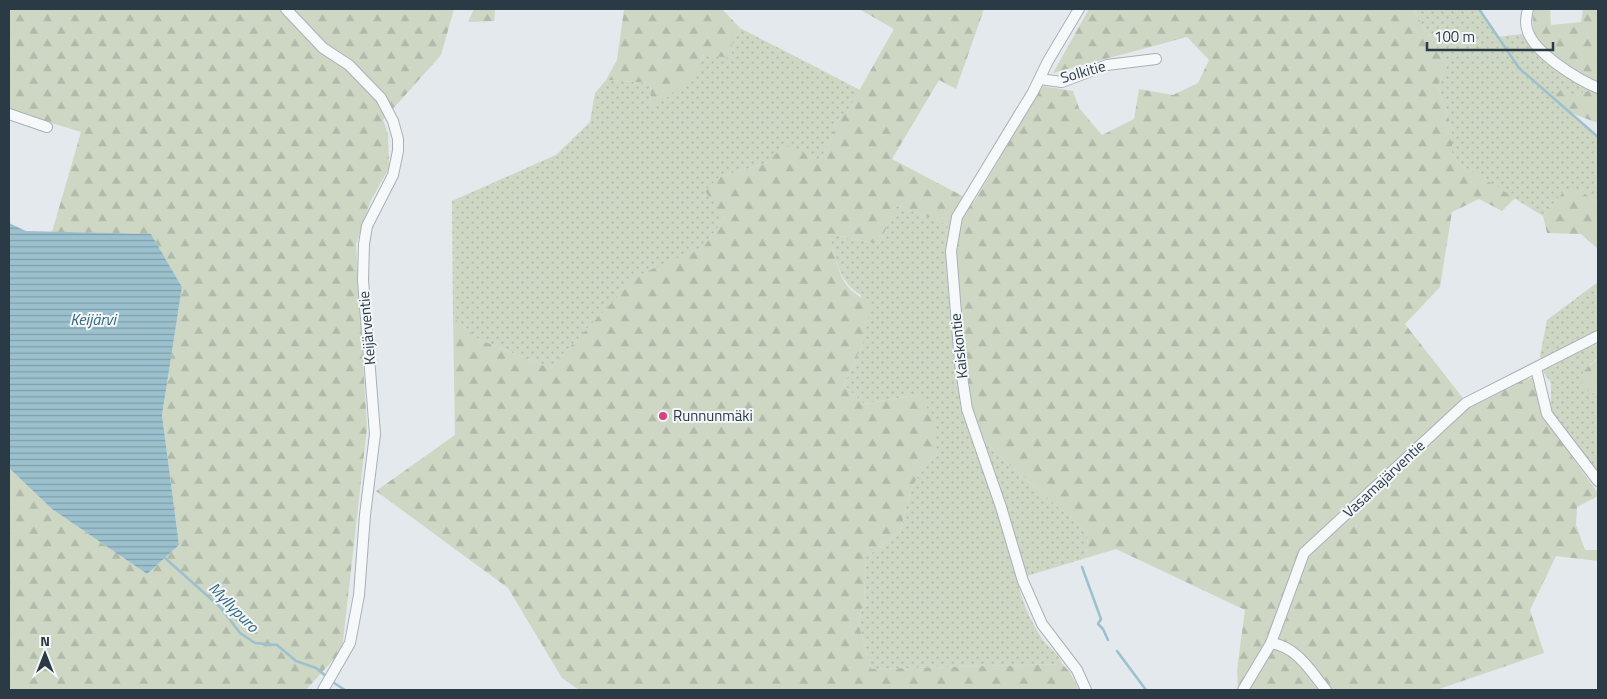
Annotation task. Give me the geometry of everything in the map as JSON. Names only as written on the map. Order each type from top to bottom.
[{"type":"street","name":"Keijärventie","points":[[286,9],[322,48],[349,65],[381,98],[393,121],[398,139],[398,152],[393,174],[367,226],[364,244],[362,280],[374,434],[356,614],[350,643],[323,690]]},
{"type":"street","name":"Kaiskontie","points":[[1079,9],[958,217],[951,251],[953,296],[967,409],[1001,507],[1023,581],[1042,624],[1077,670],[1086,690]]},
{"type":"street","points":[[1528,9],[1527,31],[1534,43],[1582,81],[1598,88]]},
{"type":"street","name":"Solkitie","points":[[1040,79],[1062,82],[1107,65],[1156,59]]},
{"type":"street","points":[[9,114],[47,127]]},
{"type":"street","name":"Vasamajärventie","points":[[1243,690],[1271,643],[1304,553],[1466,403],[1598,336]]},
{"type":"street","points":[[1536,368],[1548,414],[1598,481]]},
{"type":"street","points":[[1271,643],[1282,645],[1292,650],[1326,690]]},
{"type":"green space","points":[[9,9],[454,9],[441,55],[383,120],[388,134],[389,168],[371,200],[356,244],[367,428],[342,650],[306,690],[9,690],[9,468],[52,509],[147,574],[179,545],[162,415],[182,287],[151,234],[52,232],[81,132],[9,110]]},
{"type":"green space","points":[[474,9],[495,9],[494,21],[468,22]]},
{"type":"green space","points":[[624,9],[722,9],[740,28],[732,45],[732,58],[704,55],[697,72],[650,112],[651,83],[606,80],[617,60]]},
{"type":"green space","points":[[859,9],[984,9],[956,89],[939,80],[892,159],[974,202],[1042,86],[1073,91],[1079,108],[1102,135],[1134,119],[1139,89],[1173,95],[1198,83],[1209,60],[1187,37],[1053,73],[1089,9],[1413,9],[1447,65],[1438,86],[1452,129],[1452,152],[1458,163],[1515,198],[1502,211],[1479,199],[1452,212],[1440,287],[1405,324],[1469,406],[1513,383],[1534,377],[1548,424],[1598,493],[1598,496],[1577,507],[1576,525],[1585,550],[1598,550],[1598,561],[1556,556],[1530,610],[1544,653],[1436,690],[1238,690],[1237,670],[1245,610],[1116,549],[1086,558],[1088,533],[1004,460],[963,418],[956,382],[945,256],[948,225],[897,205],[879,244],[829,234],[845,283],[871,305],[863,344],[844,385],[864,404],[909,396],[922,397],[934,423],[937,454],[921,471],[916,480],[909,498],[901,531],[866,557],[864,603],[858,622],[871,669],[1062,664],[1070,672],[1079,690],[579,690],[562,678],[508,588],[376,491],[455,435],[453,317],[478,339],[550,368],[637,276],[704,246],[725,218],[705,191],[719,177],[767,163],[784,145],[820,160],[832,138],[835,123],[847,112],[894,29]]},
{"type":"green space","points":[[1413,9],[1479,9],[1497,37],[1522,34],[1529,45],[1592,90],[1575,95],[1553,97],[1598,137],[1598,204],[1580,190],[1565,190],[1543,216],[1458,163],[1452,152],[1452,129],[1438,86],[1447,65]]},
{"type":"green space","points":[[1534,9],[1550,9],[1551,25],[1581,22],[1583,9],[1598,9],[1598,83],[1564,65],[1548,53],[1535,36],[1533,29]]},
{"type":"green space","points":[[740,28],[860,90],[847,112],[835,123],[832,138],[820,160],[784,146],[767,163],[719,177],[706,191],[725,218],[704,246],[637,277],[550,368],[478,339],[453,317],[452,201],[556,155],[590,122],[595,93],[606,80],[651,83],[650,111],[702,60],[704,55],[732,45]]},
{"type":"green space","points":[[1562,89],[1575,95],[1592,90],[1598,93],[1598,123],[1571,113],[1553,97]]},
{"type":"green space","points":[[1565,190],[1580,190],[1598,204],[1598,249],[1581,234],[1547,233],[1543,216]]},
{"type":"green space","points":[[897,205],[948,225],[945,256],[956,382],[963,418],[1004,460],[1088,533],[1086,558],[1017,579],[1023,602],[1033,624],[1043,641],[1058,656],[1062,664],[871,669],[858,622],[864,603],[866,557],[901,531],[909,498],[916,480],[921,471],[937,454],[921,397],[909,396],[864,404],[844,385],[863,344],[861,295],[847,283],[839,269],[829,234],[879,244]]},
{"type":"green space","points":[[1598,282],[1598,358],[1590,364],[1590,393],[1598,392],[1598,477],[1558,424],[1551,408],[1551,383],[1544,373],[1540,356],[1547,320]]},
{"type":"green space","points":[[1598,358],[1598,392],[1590,393],[1582,383],[1583,372]]},
{"type":"water","name":"Keijärvi","points":[[9,223],[26,231],[151,234],[182,287],[162,415],[179,545],[147,574],[52,509],[9,468]]},
{"type":"waterway","points":[[1479,9],[1519,68],[1598,137]]},
{"type":"waterway","name":"Myllypuro","points":[[164,557],[221,608],[240,633],[255,643],[277,645],[296,661],[316,668],[327,677]]},
{"type":"waterway","points":[[1082,567],[1101,619],[1098,624],[1103,629],[1108,640]]},
{"type":"waterway","points":[[1117,651],[1146,690]]},
{"type":"waterway","name":"Myllypuro","points":[[331,681],[345,690]]},
{"type":"place","name":"Runnunmäki","points":[[663,416]]}]
